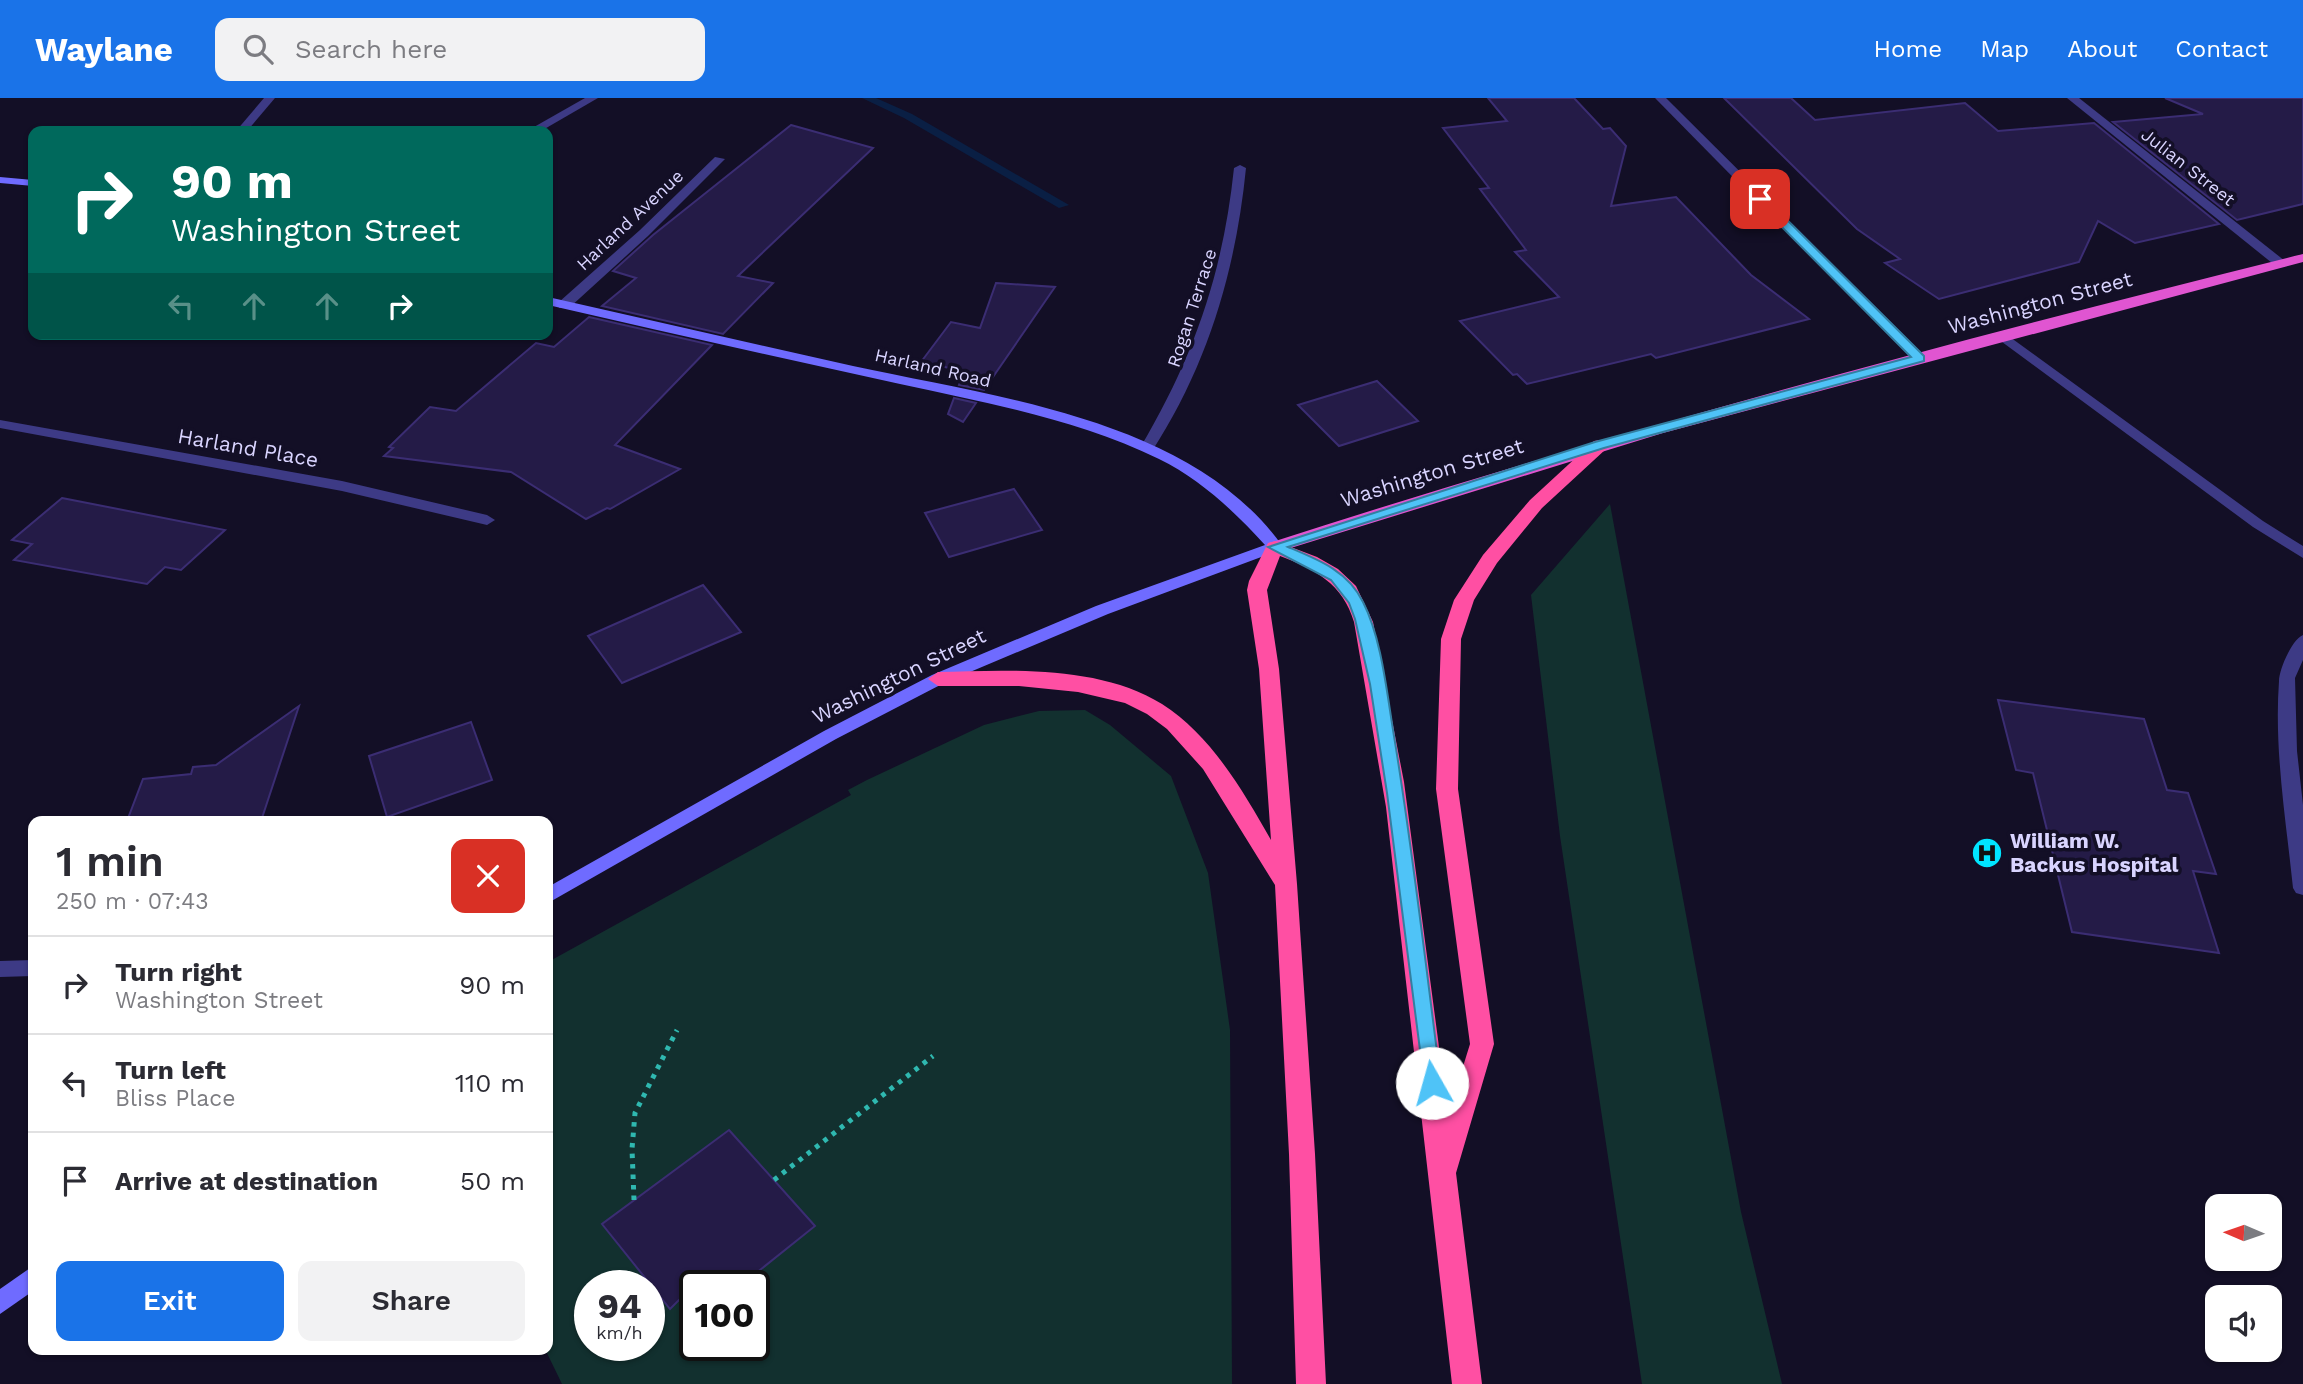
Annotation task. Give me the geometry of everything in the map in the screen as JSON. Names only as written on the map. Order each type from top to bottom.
[{"type":"highway","name":"Washington Street","points":[[1275,547],[1600,445],[2303,258]]},
{"type":"highway","points":[[1445,1172],[1482,1044],[1447,789],[1451,639],[1464,600],[1490,559],[1536,505],[1600,445]]},
{"type":"highway","points":[[1311,1384],[1302,1154],[1286,884],[1269,669],[1257,590],[1258,581],[1275,547],[1324,567],[1336,576],[1356,602],[1363,619],[1395,793],[1445,1172],[1467,1384]]},
{"type":"highway","points":[[938,679],[1071,685],[1124,696],[1156,710],[1187,739],[1215,773],[1286,884]]},
{"type":"main road","points":[[0,180],[28,183]]},
{"type":"main road","name":"Harland Road","points":[[553,302],[1006,404],[1096,429],[1147,448],[1190,471],[1216,489],[1250,519],[1275,547]]},
{"type":"main road","name":"Washington Street","points":[[553,892],[830,735],[938,679],[1102,610],[1275,547]]},
{"type":"main road","points":[[0,1303],[28,1281]]},
{"type":"street","points":[[245,126],[270,98]]},
{"type":"street","points":[[542,126],[593,98]]},
{"type":"street","points":[[1660,98],[1919,358]]},
{"type":"street","name":"Julian Street","points":[[2072,98],[2281,264]]},
{"type":"street","name":"Harland Avenue","points":[[564,305],[644,233],[719,159]]},
{"type":"street","name":"Rogan Terrace","points":[[1147,448],[1179,397],[1198,355],[1224,274],[1235,224],[1240,168]]},
{"type":"street","points":[[2003,337],[2258,524],[2303,553]]},
{"type":"street","name":"Harland Place","points":[[0,424],[342,486],[487,520]]},
{"type":"street","points":[[2303,640],[2287,678],[2288,751],[2303,888]]},
{"type":"street","points":[[0,969],[28,968]]},
{"type":"path","points":[[634,1200],[632,1149],[635,1113],[644,1090],[677,1030]]},
{"type":"path","points":[[774,1181],[933,1056]]},
{"type":"green space","points":[[1610,504],[1741,1212],[1782,1384],[1642,1384],[1560,836],[1531,595]]},
{"type":"green space","points":[[1085,710],[1110,725],[1171,776],[1208,873],[1230,1030],[1232,1384],[562,1384],[548,1355],[553,1355],[553,959],[851,795],[848,790],[984,725],[1039,711]]},
{"type":"building","points":[[1488,98],[1574,98],[1603,129],[1610,128],[1626,146],[1611,206],[1676,197],[1751,275],[1809,319],[1656,358],[1651,354],[1527,384],[1517,374],[1513,375],[1460,321],[1559,297],[1515,252],[1526,250],[1480,189],[1489,188],[1443,128],[1507,121]]},
{"type":"building","points":[[1724,98],[1791,98],[1815,120],[1965,103],[1998,131],[2094,123],[2219,224],[2135,243],[2098,221],[2079,262],[1939,299],[1885,263],[1900,259],[1857,229]]},
{"type":"building","points":[[2165,98],[2303,98],[2303,204],[2237,220],[2113,122],[2203,114]]},
{"type":"building","points":[[791,125],[873,148],[738,276],[773,283],[723,334],[602,306],[636,278],[613,271],[653,235]]},
{"type":"building","points":[[996,283],[1055,287],[984,390],[959,385],[964,371],[921,362],[951,322],[980,328]]},
{"type":"building","points":[[589,317],[712,345],[615,445],[680,469],[610,509],[586,519],[511,472],[384,456],[393,448],[389,447],[430,407],[456,411],[536,343],[554,347]]},
{"type":"building","points":[[1377,381],[1418,421],[1339,446],[1298,405]]},
{"type":"building","points":[[954,398],[976,403],[963,422],[948,414]]},
{"type":"building","points":[[1014,489],[1042,530],[949,557],[925,513]]},
{"type":"building","points":[[62,498],[225,530],[181,570],[165,567],[147,584],[14,560],[32,544],[12,540]]},
{"type":"building","points":[[703,585],[741,632],[622,683],[588,636]]},
{"type":"building","points":[[1998,700],[2144,719],[2167,790],[2188,793],[2216,874],[2193,871],[2219,953],[2072,932],[2033,773],[2016,770]]},
{"type":"building","points":[[299,706],[263,816],[129,816],[143,779],[191,774],[193,767],[216,765]]},
{"type":"building","points":[[471,722],[492,780],[387,816],[369,756]]},
{"type":"building","points":[[729,1130],[815,1226],[760,1270],[679,1270],[679,1300],[670,1309],[665,1303],[665,1270],[639,1270],[602,1224]]},
{"type":"waterway","points":[[867,98],[908,116],[1063,205]]},
{"type":"place","name":"William W. Backus Hospital","points":[[1987,853]]},
{"type":"route","points":[[1432,1083],[1395,793],[1363,619],[1356,602],[1336,576],[1324,567],[1275,547],[1600,445],[1919,358],[1760,199]]}]
